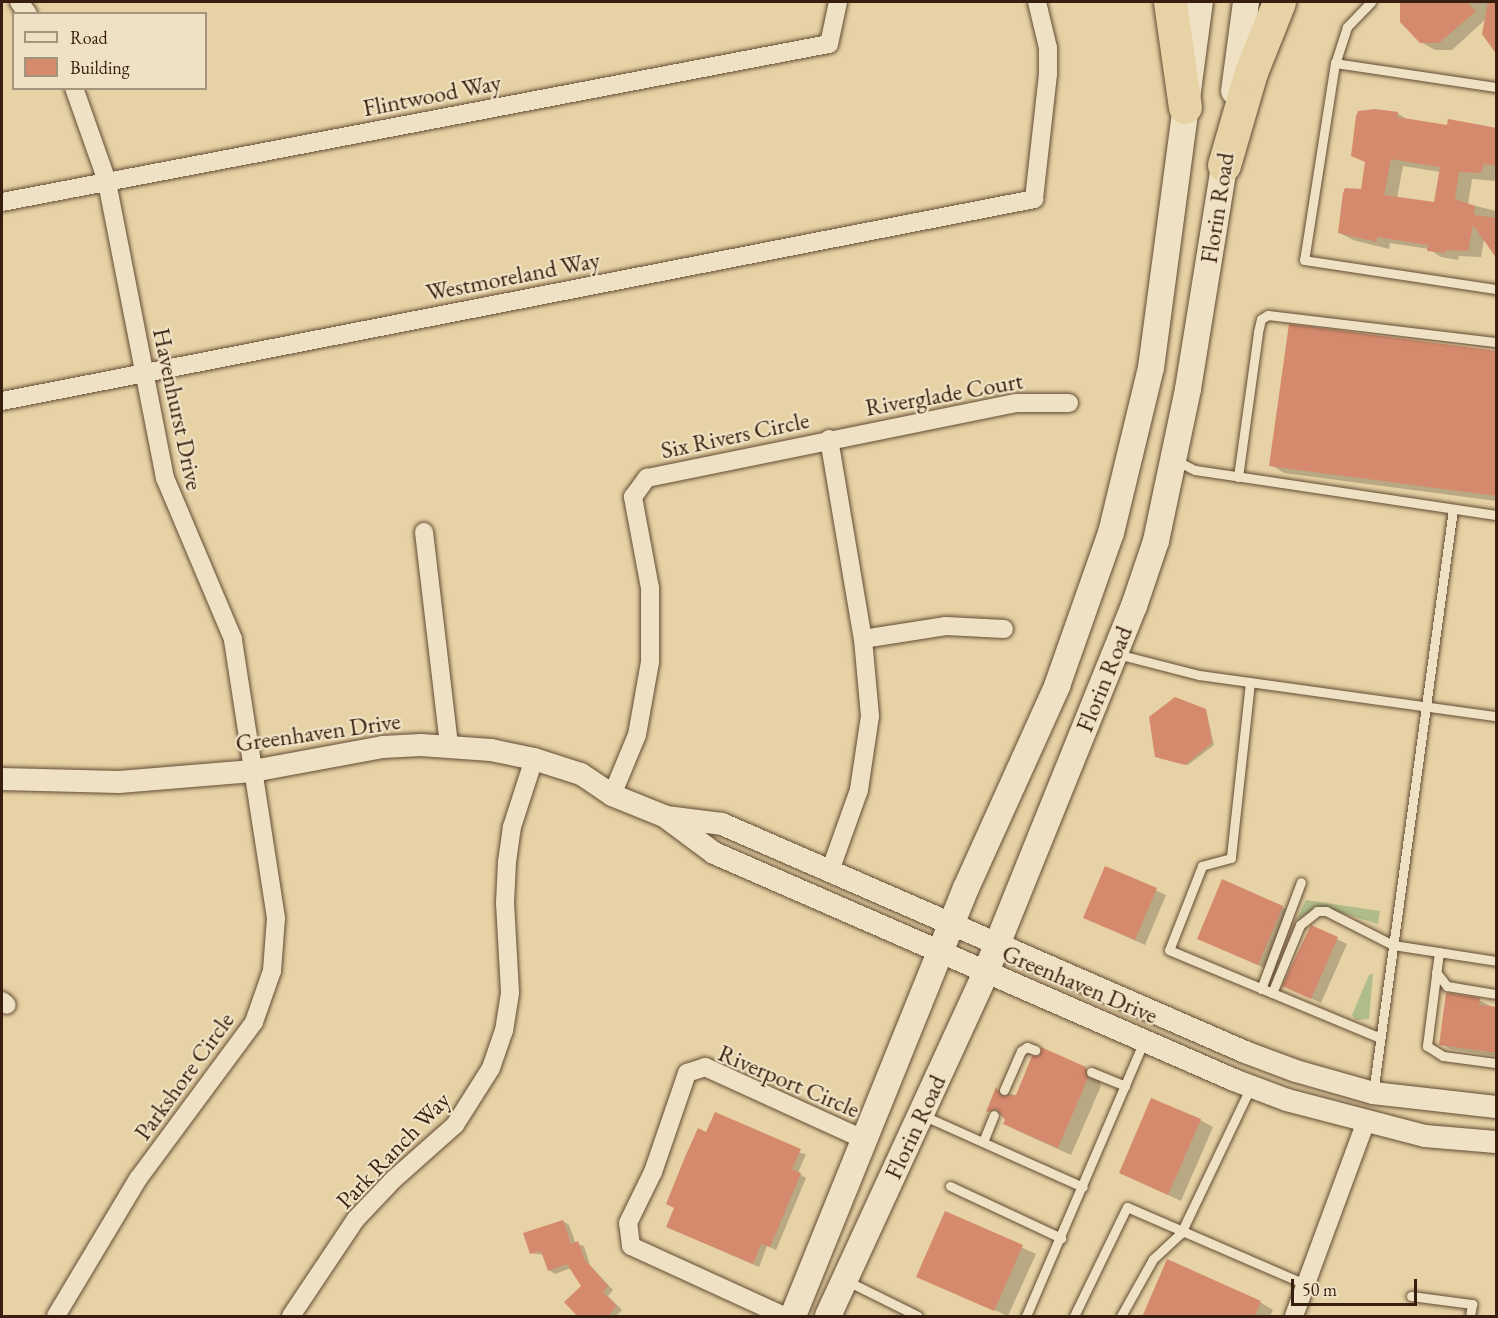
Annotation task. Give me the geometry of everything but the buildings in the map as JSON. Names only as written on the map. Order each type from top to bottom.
[{"type":"highway","points":[[1170,2],[1185,106]]},
{"type":"highway","points":[[1224,165],[1251,72],[1279,2]]},
{"type":"main road","name":"Florin Road","points":[[793,1317],[940,952],[1061,676],[1111,533],[1150,368],[1200,2]]},
{"type":"main road","name":"Florin Road","points":[[828,1317],[986,972],[1114,653],[1156,541],[1173,460],[1224,165],[1246,2]]},
{"type":"street","name":"Flintwood Way","points":[[2,202],[829,44],[838,2]]},
{"type":"street","name":"Westmoreland Way","points":[[2,400],[1034,200],[1048,74],[1048,48],[1037,2]]},
{"type":"street","name":"Havenhurst Drive","points":[[75,90],[107,181],[144,373],[175,508],[215,589],[233,639],[254,771]]},
{"type":"street","name":"Riverglade Court","points":[[829,440],[1016,403],[1069,403]]},
{"type":"street","name":"Six Rivers Circle","points":[[612,795],[637,735],[650,662],[650,588],[633,497],[647,478],[829,440],[863,639],[870,716],[866,756],[855,801],[830,871]]},
{"type":"street","points":[[424,532],[449,746]]},
{"type":"street","points":[[863,639],[946,626],[1004,629]]},
{"type":"street","name":"Greenhaven Drive","points":[[2,779],[77,784],[254,771],[383,747],[449,746],[534,759],[581,774],[612,795],[664,816],[722,824],[1245,1052],[1373,1093],[1497,1107]]},
{"type":"street","name":"Park Ranch Way","points":[[294,1316],[356,1219],[393,1180],[455,1125],[491,1068],[504,1031],[510,992],[505,903],[507,862],[512,827],[534,759]]},
{"type":"street","name":"Parkshore Circle","points":[[56,1317],[138,1179],[240,1045],[264,997],[272,971],[276,918],[254,771]]},
{"type":"street","name":"Greenhaven Drive","points":[[664,816],[714,853],[1251,1086],[1366,1121],[1425,1136],[1497,1142]]},
{"type":"street","name":"Riverport Circle","points":[[784,1317],[631,1246],[628,1223],[653,1172],[687,1073],[705,1067],[865,1140]]},
{"type":"street","points":[[1216,1072],[1261,1079],[1352,1105],[1373,1093]]},
{"type":"street","points":[[1294,1317],[1369,1116],[1383,1111],[1490,1121],[1497,1117]]},
{"type":"lane","points":[[1371,2],[1347,27],[1335,63],[1304,260],[1497,289]]},
{"type":"lane","points":[[1335,63],[1497,87]]},
{"type":"lane","points":[[1238,477],[1258,332],[1261,319],[1268,315],[1497,342]]},
{"type":"lane","points":[[1173,460],[1195,470],[1497,515]]},
{"type":"lane","points":[[1373,1093],[1453,509]]},
{"type":"lane","points":[[1114,653],[1199,675],[1497,716]]},
{"type":"lane","points":[[1250,682],[1231,858],[1202,866],[1169,950],[1380,1038]]},
{"type":"lane","points":[[1261,989],[1301,882]]},
{"type":"lane","points":[[1272,993],[1300,924],[1312,911],[1326,911],[1393,945],[1497,961]]},
{"type":"lane","points":[[1439,952],[1427,1046],[1443,1056],[1497,1063]]},
{"type":"lane","points":[[1436,972],[1447,986],[1497,994]]},
{"type":"lane","points":[[1026,1317],[1144,1041]]},
{"type":"lane","points":[[1004,1090],[1021,1051],[1027,1047],[1035,1050]]},
{"type":"lane","points":[[1091,1072],[1125,1086]]},
{"type":"lane","points":[[1121,1317],[1153,1259],[1181,1233],[1251,1086]]},
{"type":"lane","points":[[922,1115],[1083,1186]]},
{"type":"lane","points":[[982,1142],[994,1115]]},
{"type":"lane","points":[[950,1186],[1061,1238]]},
{"type":"lane","points":[[1074,1317],[1127,1207],[1181,1233],[1307,1285]]},
{"type":"lane","points":[[844,1280],[918,1317]]},
{"type":"lane","points":[[1411,1296],[1472,1304],[1470,1317]]},
{"type":"green space","points":[[1306,900],[1380,911],[1378,924],[1318,906],[1296,920]]},
{"type":"green space","points":[[1373,974],[1369,1019],[1356,1020],[1352,1015],[1369,975]]}]
